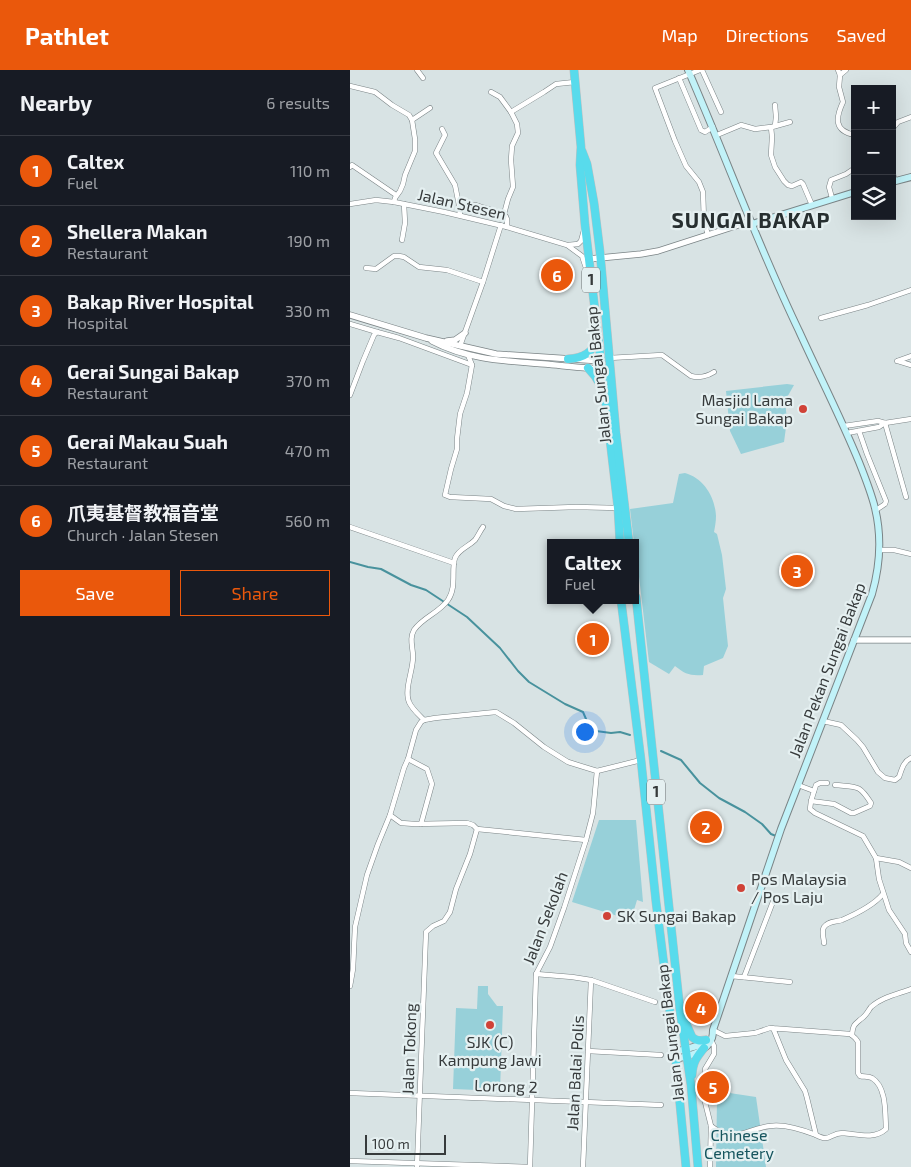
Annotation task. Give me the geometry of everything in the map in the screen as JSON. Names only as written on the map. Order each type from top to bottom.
[{"type":"highway","name":"Jalan Sungai Bakap","points":[[574,70],[584,171],[582,189],[592,294],[598,335],[606,364],[629,539]]},
{"type":"highway","name":"Jalan Sungai Bakap","points":[[584,171],[591,189],[600,258],[606,364],[605,397],[620,539]]},
{"type":"highway","points":[[568,359],[588,354],[593,349],[598,335]]},
{"type":"highway","points":[[588,368],[601,386],[605,397]]},
{"type":"highway","name":"Jalan Sungai Bakap","points":[[622,604],[675,1055],[686,1167]]},
{"type":"highway","name":"Jalan Sungai Bakap","points":[[637,604],[680,1010],[691,1085],[698,1167]]},
{"type":"highway","points":[[680,1010],[692,1037],[707,1043],[694,1062],[691,1085]]},
{"type":"main road","name":"Jalan Pekan Sungai Bakap","points":[[675,1055],[686,1053],[697,1046],[707,1043],[713,1031],[781,829],[872,594],[877,576],[880,550],[876,510],[872,495],[844,426],[798,330],[689,72]]},
{"type":"main road","points":[[896,181],[911,177]]},
{"type":"main road","points":[[752,223],[851,193]]},
{"type":"street","points":[[417,70],[422,78]]},
{"type":"street","points":[[708,235],[704,220],[703,192],[699,182],[686,166],[655,88],[680,78],[689,72],[701,70],[721,112]]},
{"type":"street","points":[[846,70],[839,72],[839,87],[844,102],[838,114],[838,124],[844,132],[851,134]]},
{"type":"street","points":[[680,78],[701,130],[705,132],[713,128]]},
{"type":"street","points":[[511,112],[556,84],[575,82]]},
{"type":"street","points":[[350,86],[375,92],[409,115],[412,120],[415,151],[394,202]]},
{"type":"street","points":[[491,92],[500,97],[518,124],[518,133],[512,146],[513,187],[504,214]]},
{"type":"street","points":[[775,105],[776,117],[773,127],[771,155],[775,167],[788,185],[792,186],[800,182],[803,184],[812,205]]},
{"type":"street","points":[[412,120],[430,108]]},
{"type":"street","points":[[896,124],[911,117]]},
{"type":"street","points":[[717,135],[741,125],[755,129],[773,127],[790,122]]},
{"type":"street","points":[[442,129],[444,135],[436,153],[455,185],[460,216]]},
{"type":"street","points":[[350,167],[352,165],[396,195]]},
{"type":"street","points":[[832,198],[829,187],[831,180],[851,171]]},
{"type":"street","name":"Jalan Stesen","points":[[350,204],[376,200],[394,202],[501,225],[567,245],[582,256],[592,294]]},
{"type":"street","points":[[402,240],[405,223],[404,204]]},
{"type":"street","points":[[459,205],[475,205],[504,214],[508,221],[506,227]]},
{"type":"street","points":[[589,259],[658,251],[752,223]]},
{"type":"street","points":[[460,346],[501,225]]},
{"type":"street","points":[[567,245],[578,244],[581,241],[585,225]]},
{"type":"street","points":[[366,268],[376,269],[394,256],[399,256],[404,257],[419,267],[447,270],[483,282]]},
{"type":"street","points":[[821,318],[868,305],[911,290]]},
{"type":"street","points":[[350,315],[426,338],[496,354],[568,359],[606,364]]},
{"type":"street","points":[[350,324],[399,338],[472,364]]},
{"type":"street","points":[[350,395],[362,361],[376,332]]},
{"type":"street","points":[[445,342],[455,340],[465,333]]},
{"type":"street","points":[[465,333],[466,343],[471,349]]},
{"type":"street","points":[[426,338],[443,347],[466,355],[494,360],[588,368],[662,355],[691,376],[709,375],[714,372]]},
{"type":"street","points":[[460,346],[472,364]]},
{"type":"street","points":[[911,356],[897,361],[911,365]]},
{"type":"street","points":[[478,357],[472,364],[467,392],[460,414],[456,453],[445,495],[450,497],[491,499],[504,506],[516,509],[576,506],[618,508]]},
{"type":"street","points":[[847,434],[911,418]]},
{"type":"street","points":[[844,426],[878,421],[885,423]]},
{"type":"street","points":[[885,423],[906,497]]},
{"type":"street","points":[[859,431],[886,501],[885,504],[876,510]]},
{"type":"street","points":[[856,457],[867,454]]},
{"type":"street","points":[[350,527],[454,563]]},
{"type":"street","points":[[424,720],[412,707],[408,696],[413,657],[411,640],[413,632],[422,621],[441,608],[449,598],[454,580],[456,556],[475,540],[483,527]]},
{"type":"street","points":[[880,550],[894,550],[911,554]]},
{"type":"street","points":[[854,640],[911,640]]},
{"type":"street","points":[[350,986],[355,927],[358,915],[378,844],[390,815],[416,730],[421,722],[424,720],[496,712],[568,762],[597,771],[641,760]]},
{"type":"street","points":[[823,721],[841,725],[854,736],[878,772],[885,778],[896,780],[906,760],[911,758]]},
{"type":"street","points":[[408,759],[427,769],[432,784],[421,824]]},
{"type":"street","name":"Jalan Sekolah","points":[[529,1167],[533,1100],[536,974],[550,947],[586,840],[593,812],[597,771]]},
{"type":"street","points":[[826,784],[820,783],[816,785],[810,809],[863,836],[876,858],[879,879],[888,910],[906,937],[906,942],[911,952]]},
{"type":"street","points":[[798,785],[814,791]]},
{"type":"street","points":[[811,801],[834,804],[851,813],[870,806],[871,803],[863,791],[856,787],[835,785]]},
{"type":"street","points":[[390,815],[401,823],[467,823],[477,829],[586,840]]},
{"type":"street","name":"Jalan Tokong","points":[[417,1165],[426,932],[444,921],[450,912],[477,829]]},
{"type":"street","points":[[876,858],[899,862],[911,868]]},
{"type":"street","points":[[824,943],[824,927],[829,923],[868,907],[878,901],[883,894]]},
{"type":"street","points":[[744,977],[774,899]]},
{"type":"street","points":[[906,937],[911,935]]},
{"type":"street","points":[[536,974],[591,980],[655,1002]]},
{"type":"street","points":[[732,976],[790,982]]},
{"type":"street","name":"Jalan Balai Polis","points":[[583,1167],[591,980]]},
{"type":"street","points":[[852,1035],[856,1023],[863,1019],[871,1007],[881,1000],[911,989]]},
{"type":"street","points":[[711,1126],[724,1134],[739,1135],[772,1125],[806,1131],[823,1138],[842,1133],[870,1136],[886,1129],[884,1098],[878,1083],[869,1077],[860,1076],[858,1073],[858,1042],[852,1035],[773,1028],[755,1033],[725,1036],[713,1031]]},
{"type":"street","points":[[773,1028],[786,1060],[805,1091],[816,1135]]},
{"type":"street","points":[[707,1043],[714,1046],[714,1054],[705,1069],[704,1098],[711,1126],[710,1167]]},
{"type":"street","points":[[588,1052],[661,1055]]},
{"type":"street","name":"Lorong 2","points":[[350,1093],[661,1105]]},
{"type":"street","points":[[350,1161],[364,1164],[529,1167]]},
{"type":"green space","points":[[787,384],[794,385],[785,401],[787,420],[784,442],[741,454],[730,431],[726,391]]},
{"type":"green space","points":[[679,474],[691,475],[707,489],[715,509],[714,532],[717,534],[722,555],[726,589],[723,598],[728,646],[723,658],[704,666],[703,675],[688,674],[675,666],[669,674],[649,662],[639,577],[639,539],[634,539],[630,509],[673,503]]},
{"type":"green space","points":[[599,820],[636,820],[643,902],[637,900],[631,920],[572,902]]},
{"type":"green space","points":[[478,986],[488,986],[488,994],[497,1006],[503,1006],[500,1091],[453,1089],[456,1008],[477,1009]]},
{"type":"green space","name":"Chinese Cemetery","points":[[723,1092],[756,1097],[766,1167],[716,1167],[717,1099]]},
{"type":"waterway","points":[[350,562],[381,569],[411,585],[426,590],[467,617],[500,648],[529,682],[565,704],[583,712],[589,726],[596,731],[620,732],[630,735]]},
{"type":"waterway","points":[[661,751],[681,760],[700,783],[719,798],[745,812],[776,836]]},
{"type":"place","name":"爪夷基督教福音堂","points":[[557,275]]},
{"type":"place","name":"Masjid Lama Sungai Bakap","points":[[803,409]]},
{"type":"place","name":"Bakap River Hospital","points":[[797,571]]},
{"type":"place","name":"Caltex","points":[[593,639]]},
{"type":"place","name":"Shellera Makan","points":[[706,827]]},
{"type":"place","name":"Pos Malaysia / Pos Laju","points":[[741,888]]},
{"type":"place","name":"SK Sungai Bakap","points":[[607,916]]},
{"type":"place","name":"Gerai Sungai Bakap","points":[[701,1008]]},
{"type":"place","name":"SJK (C) Kampung Jawi","points":[[490,1025]]},
{"type":"place","name":"Gerai Makau Suah","points":[[713,1087]]},
{"type":"district","name":"SUNGAI BAKAP","points":[[751,221]]}]
